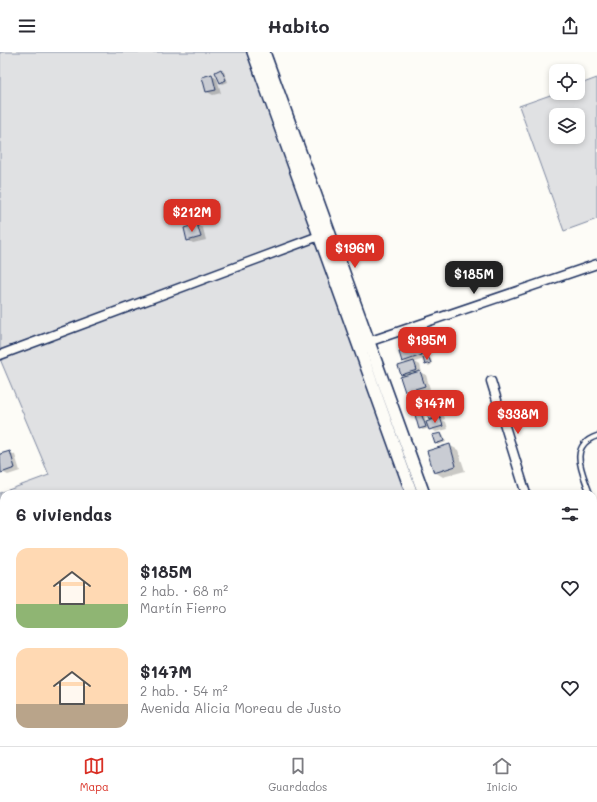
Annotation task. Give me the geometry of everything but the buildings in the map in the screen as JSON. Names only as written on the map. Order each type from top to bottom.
[{"type":"main road","points":[[253,52],[411,490]]},
{"type":"main road","points":[[264,52],[423,490]]},
{"type":"street","points":[[0,356],[319,236]]},
{"type":"street","points":[[359,346],[369,341],[597,264]]},
{"type":"street","points":[[491,381],[525,490]]},
{"type":"lane","points":[[589,490],[579,461],[580,449],[588,438],[597,436]]},
{"type":"shaded area","points":[[0,52],[252,52],[411,490],[8,490],[49,475],[0,359]]},
{"type":"shaded area","points":[[597,78],[597,219],[564,231],[519,106],[549,95],[549,100],[585,100],[585,82]]}]
